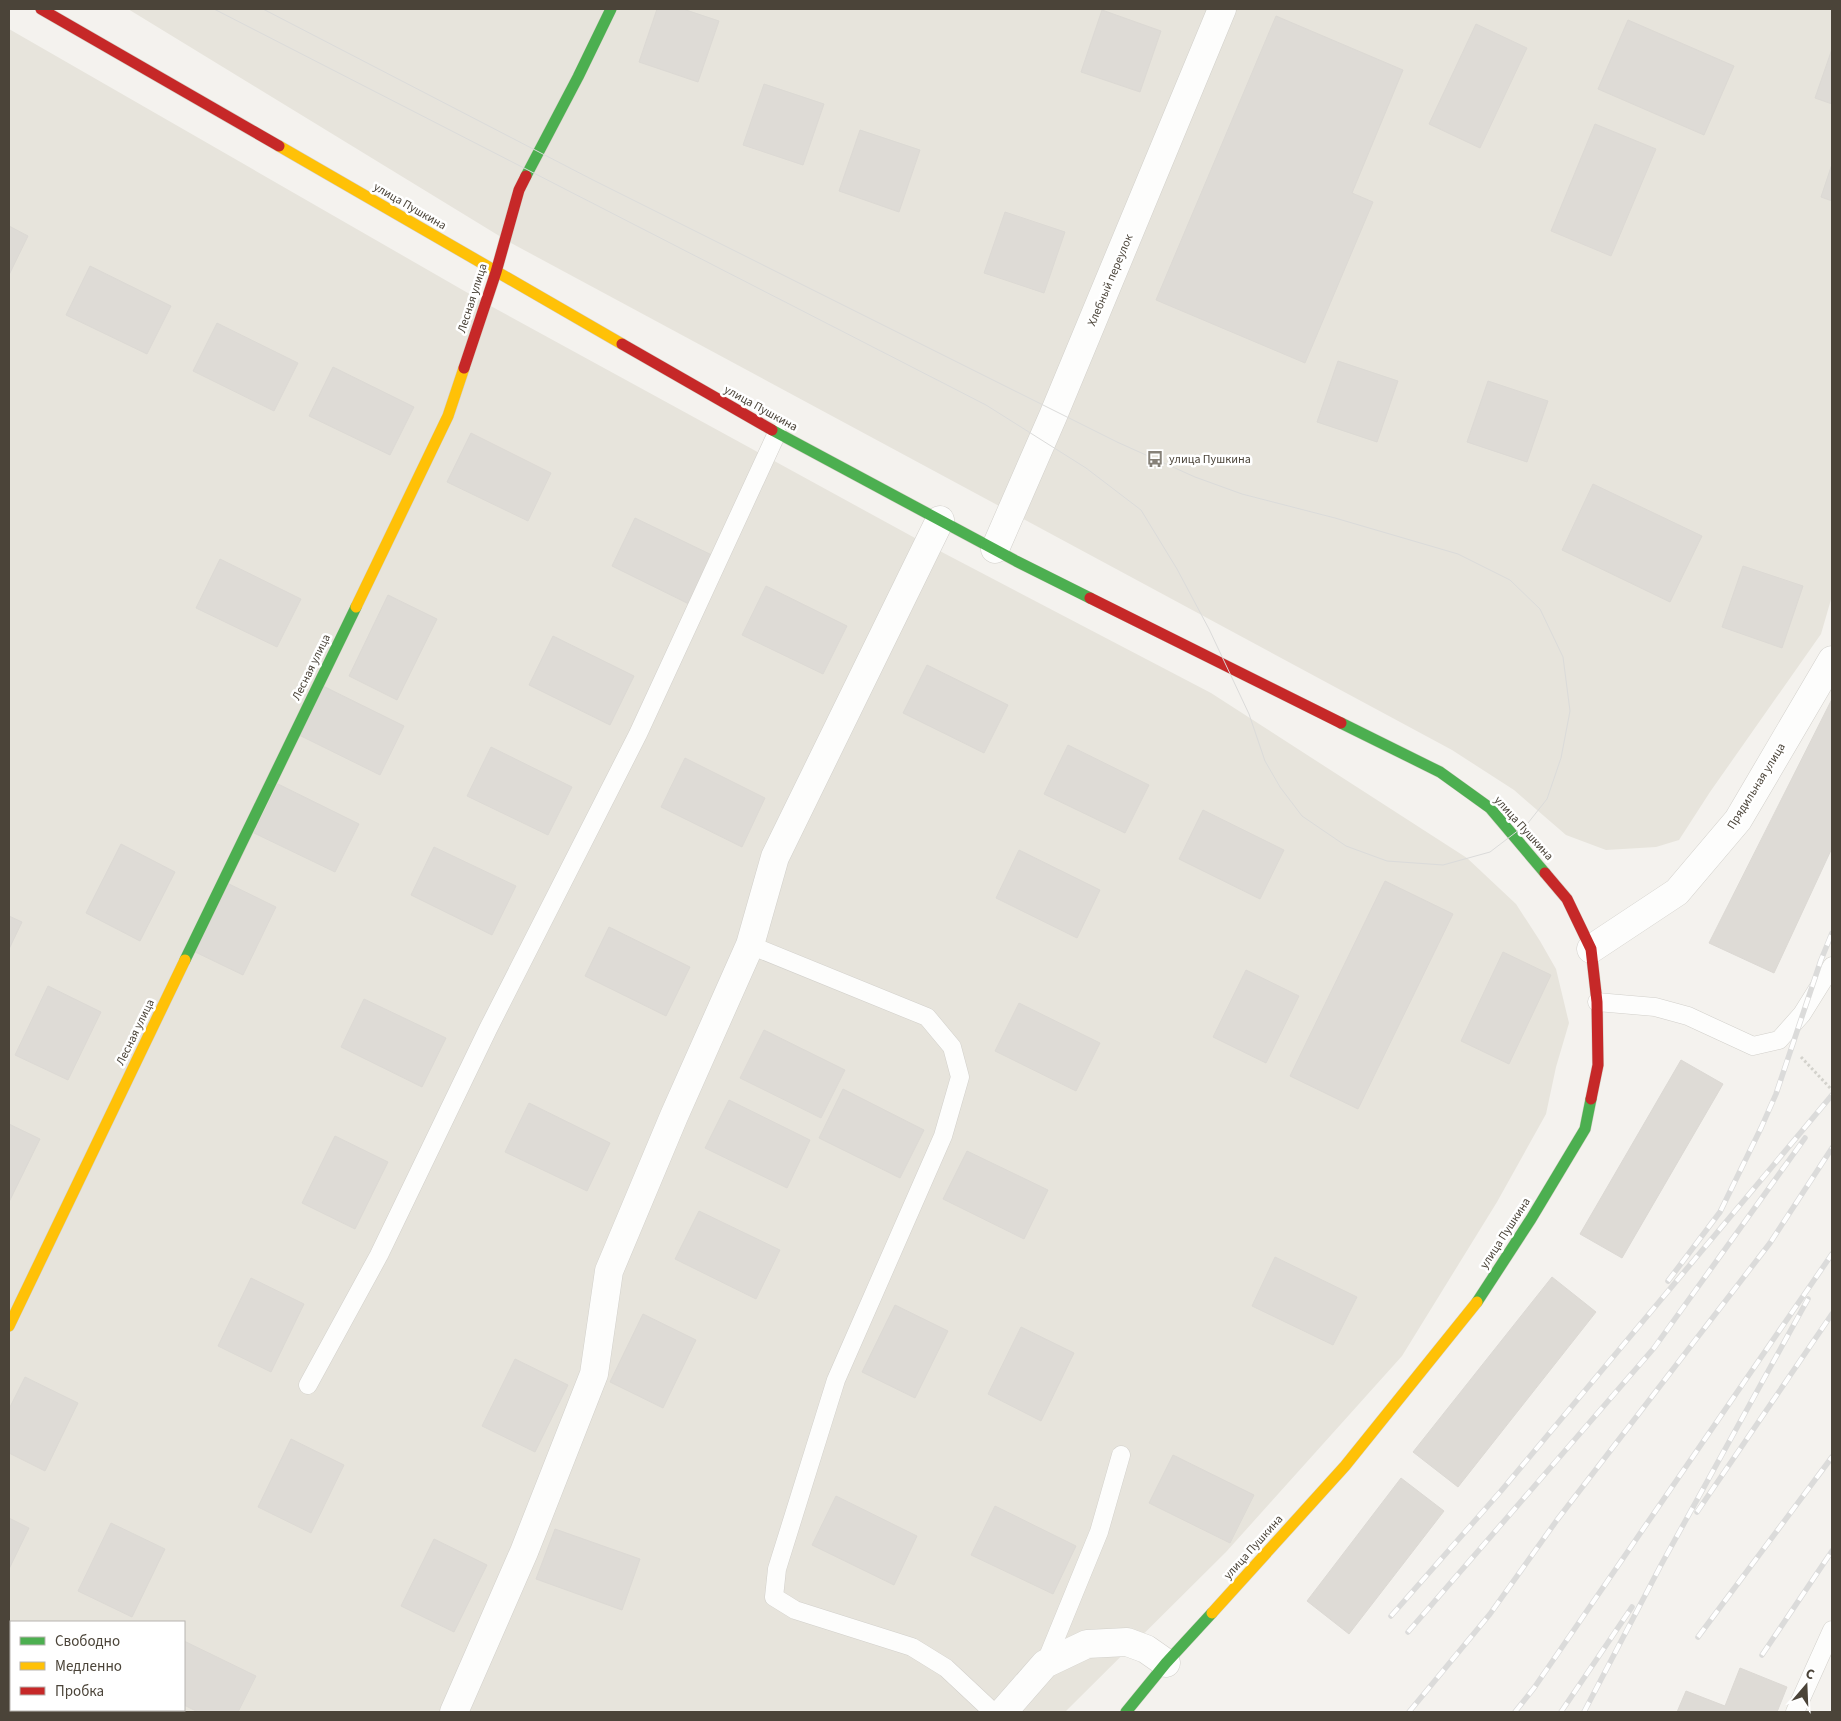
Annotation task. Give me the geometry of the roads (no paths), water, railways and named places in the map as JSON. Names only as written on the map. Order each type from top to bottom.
[{"type":"street","name":"улица Пушкина","points":[[41,9],[777,433],[995,549],[1440,772],[1490,808],[1567,898],[1590,949],[1597,1002],[1598,1065],[1585,1129],[1531,1219],[1473,1308],[1345,1466],[1166,1663],[1126,1712]]},
{"type":"street","name":"Лесная улица","points":[[9,1326],[448,416],[496,272],[519,190],[611,9]]},
{"type":"street","name":"Хлебный переулок","points":[[995,549],[1053,416],[1222,9]]},
{"type":"street","points":[[454,1712],[524,1552],[594,1374],[609,1272],[674,1116],[750,945],[775,857],[940,520]]},
{"type":"street","name":"Прядильная улица","points":[[1590,949],[1677,892],[1738,820],[1832,660]]},
{"type":"street","points":[[1003,1712],[1045,1664],[1087,1644],[1127,1642],[1146,1650],[1166,1663]]},
{"type":"lane","points":[[308,1385],[379,1255],[488,1029],[638,734],[777,433]]},
{"type":"lane","points":[[750,945],[927,1017],[952,1047],[960,1077],[942,1136],[836,1380],[776,1569],[774,1597],[795,1610],[912,1647],[946,1668],[993,1712]]},
{"type":"lane","points":[[1597,1002],[1655,1007],[1688,1016],[1753,1046],[1779,1040],[1802,1014],[1832,966]]},
{"type":"lane","points":[[1045,1664],[1099,1532],[1121,1455]]},
{"type":"lane","points":[[1795,1712],[1832,1630]]},
{"type":"tram line","points":[[214,9],[986,405],[1086,468],[1141,510],[1177,569],[1209,629],[1249,714],[1265,761],[1280,787],[1302,816],[1346,846],[1387,861],[1443,865],[1490,852],[1528,823],[1547,799],[1561,758],[1570,711],[1563,657],[1540,609],[1510,580],[1458,554],[1335,518],[1242,494],[1195,477],[1117,442],[593,180],[263,9]]},
{"type":"railway","points":[[1668,1281],[1720,1212],[1761,1128],[1776,1094],[1821,960],[1832,933]]},
{"type":"railway","points":[[1391,1616],[1501,1491],[1832,1095]]},
{"type":"railway","points":[[1408,1632],[1654,1348],[1805,1138]]},
{"type":"railway","points":[[1409,1712],[1490,1614],[1557,1520],[1770,1243],[1832,1148]]},
{"type":"railway","points":[[1515,1712],[1534,1688],[1832,1254]]},
{"type":"railway","points":[[1584,1712],[1661,1565],[1808,1299]]},
{"type":"railway","points":[[1697,1512],[1832,1314]]},
{"type":"railway","points":[[1698,1637],[1832,1457]]},
{"type":"railway","points":[[1762,1655],[1832,1551]]},
{"type":"railway","points":[[1561,1712],[1632,1607]]},
{"type":"place","name":"улица Пушкина","points":[[1155,459]]}]
